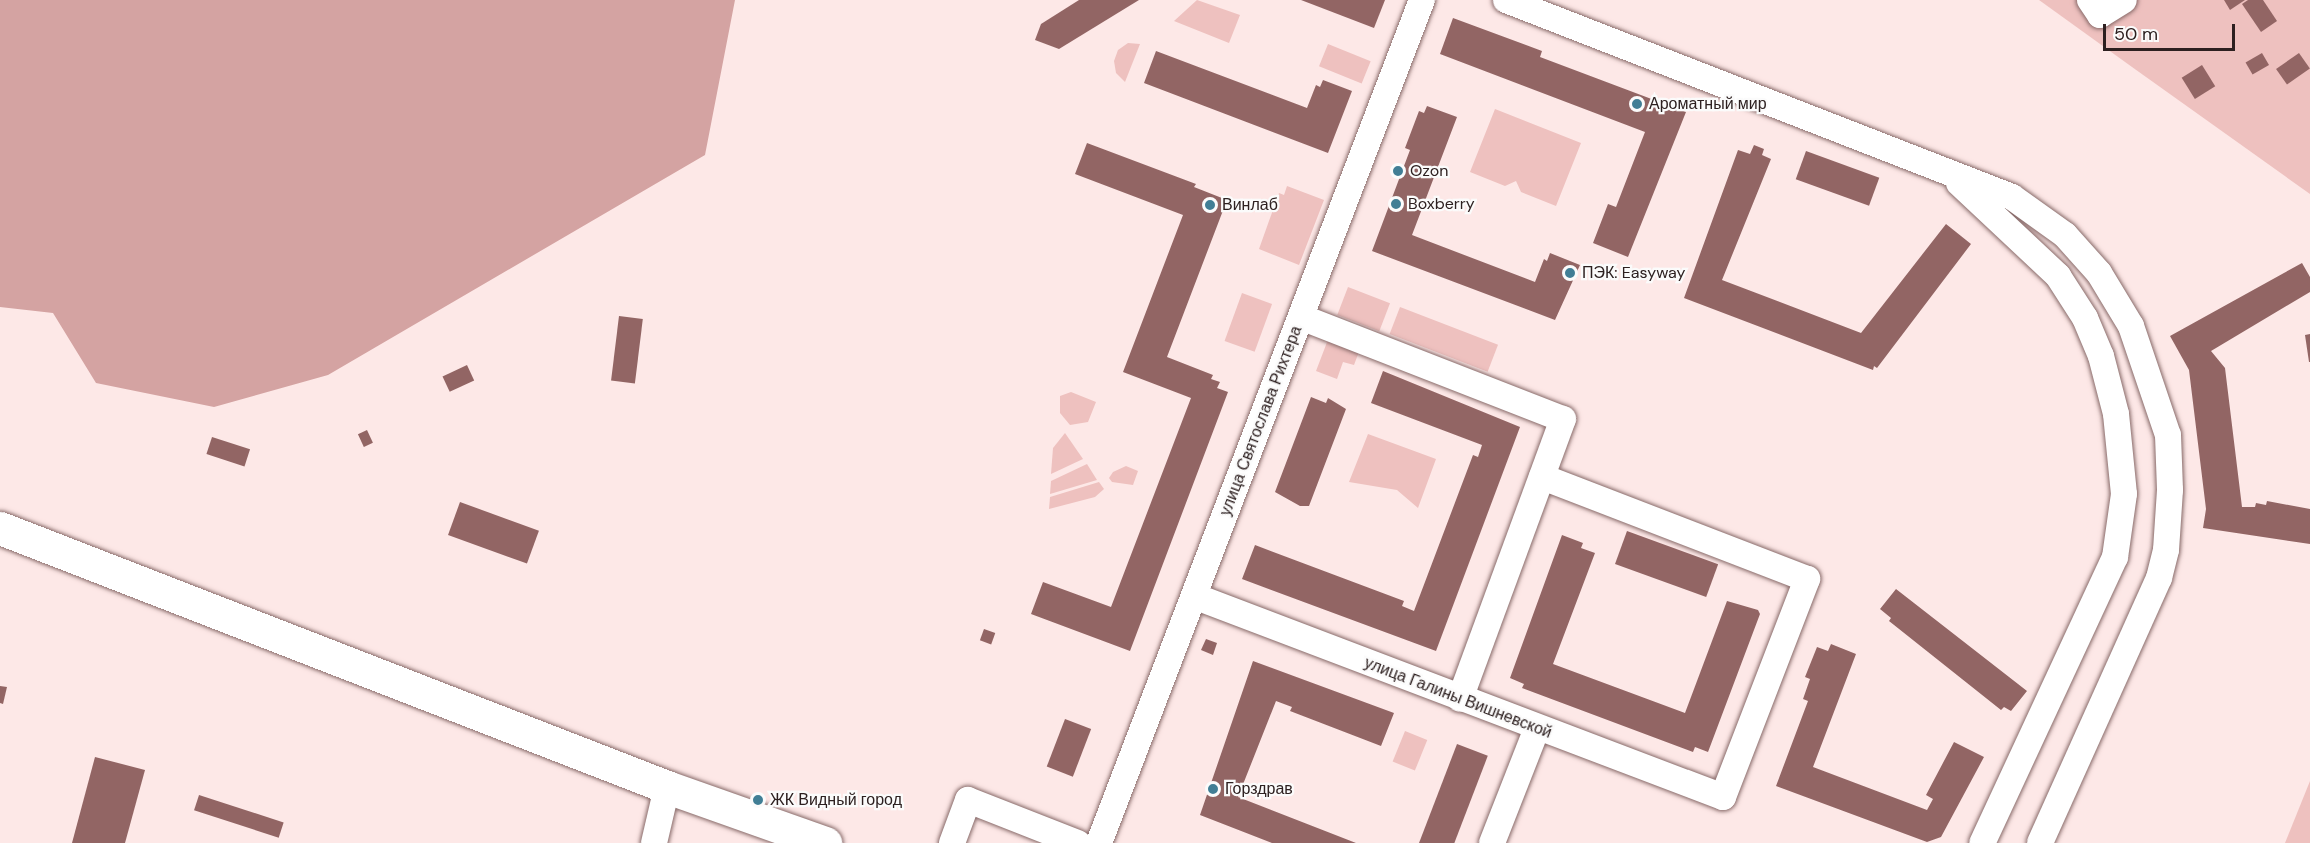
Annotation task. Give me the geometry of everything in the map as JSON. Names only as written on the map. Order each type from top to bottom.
[{"type":"main road","points":[[0,528],[667,787],[825,843]]},
{"type":"street","name":"улица Святослава Рихтера","points":[[1098,843],[1422,0]]},
{"type":"street","points":[[1506,0],[2012,197],[2065,235],[2099,273],[2131,326],[2152,377],[2168,435],[2170,490],[2159,578],[2040,843]]},
{"type":"street","points":[[2090,0],[2100,15],[2124,0]]},
{"type":"street","points":[[1945,171],[2058,276],[2085,318],[2102,357],[2116,414],[2124,494],[2115,557],[1982,843]]},
{"type":"street","points":[[1301,316],[1563,419],[1460,699]]},
{"type":"street","name":"улица Галины Вишневской","points":[[1194,596],[1460,699],[1723,797],[1807,579],[1542,477]]},
{"type":"street","points":[[1492,843],[1537,728]]},
{"type":"street","points":[[654,843],[667,787]]},
{"type":"street","points":[[952,843],[968,800],[1078,843]]},
{"type":"shaded area","points":[[0,0],[735,0],[705,155],[328,375],[214,407],[96,383],[53,313],[0,307]]},
{"type":"shaded area","points":[[1197,0],[1240,15],[1229,43],[1174,21]]},
{"type":"shaded area","points":[[2039,0],[2310,0],[2310,194],[2132,67]]},
{"type":"shaded area","points":[[1128,43],[1140,44],[1125,82],[1116,73],[1114,61],[1118,50]]},
{"type":"shaded area","points":[[1328,44],[1371,61],[1362,83],[1319,66]]},
{"type":"shaded area","points":[[1495,109],[1581,143],[1556,206],[1521,192],[1516,181],[1505,186],[1470,172]]},
{"type":"shaded area","points":[[1287,186],[1324,200],[1299,265],[1259,249],[1279,193],[1284,195]]},
{"type":"shaded area","points":[[1348,287],[1390,303],[1379,331],[1337,315]]},
{"type":"shaded area","points":[[1242,293],[1272,304],[1255,352],[1225,341]]},
{"type":"shaded area","points":[[1400,307],[1498,345],[1488,372],[1390,334]]},
{"type":"shaded area","points":[[1329,337],[1360,349],[1354,365],[1343,362],[1337,379],[1316,371]]},
{"type":"shaded area","points":[[1071,392],[1096,402],[1088,422],[1070,425],[1060,413],[1060,396]]},
{"type":"shaded area","points":[[1065,433],[1083,459],[1051,474],[1053,448]]},
{"type":"shaded area","points":[[1368,434],[1436,459],[1418,508],[1397,490],[1349,482]]},
{"type":"shaded area","points":[[1087,464],[1097,480],[1050,494],[1051,481]]},
{"type":"shaded area","points":[[1126,466],[1138,471],[1133,485],[1112,482],[1109,478],[1113,472]]},
{"type":"shaded area","points":[[1099,482],[1104,489],[1095,497],[1049,509],[1050,497]]},
{"type":"shaded area","points":[[1405,731],[1427,740],[1415,771],[1393,762]]},
{"type":"shaded area","points":[[2310,781],[2310,843],[2285,843]]},
{"type":"building","points":[[1079,0],[1139,0],[1059,49],[1035,40],[1041,24]]},
{"type":"building","points":[[1301,0],[1385,0],[1374,28]]},
{"type":"building","points":[[2224,0],[2245,0],[2230,10]]},
{"type":"building","points":[[2248,0],[2263,0],[2277,21],[2261,32],[2242,4]]},
{"type":"building","points":[[1453,18],[1542,51],[1540,57],[1686,112],[1628,257],[1593,243],[1608,204],[1616,207],[1645,132],[1440,54]]},
{"type":"building","points":[[1156,51],[1307,108],[1316,85],[1320,87],[1323,80],[1352,91],[1328,153],[1144,83]]},
{"type":"building","points":[[2262,53],[2269,65],[2253,75],[2246,62]]},
{"type":"building","points":[[2299,53],[2310,69],[2287,85],[2276,69]]},
{"type":"building","points":[[2202,65],[2215,86],[2195,99],[2182,78]]},
{"type":"building","points":[[1427,106],[1457,117],[1412,235],[1535,282],[1544,259],[1547,261],[1550,253],[1580,265],[1555,320],[1372,251],[1410,150],[1405,148],[1419,111],[1424,113]]},
{"type":"building","points":[[1087,143],[1196,184],[1194,187],[1227,200],[1167,357],[1213,375],[1211,379],[1220,382],[1217,388],[1228,392],[1130,651],[1031,614],[1043,582],[1111,607],[1191,398],[1123,372],[1183,215],[1075,174]]},
{"type":"building","points":[[1754,145],[1764,149],[1762,155],[1771,159],[1722,280],[1861,333],[1946,224],[1971,244],[1877,368],[1874,366],[1873,370],[1684,298],[1738,150],[1750,154]]},
{"type":"building","points":[[1806,151],[1879,178],[1869,206],[1796,179]]},
{"type":"building","points":[[2302,263],[2310,277],[2310,292],[2211,351],[2225,368],[2242,507],[2255,507],[2256,503],[2266,505],[2267,501],[2310,509],[2310,544],[2203,528],[2206,509],[2189,370],[2170,336]]},
{"type":"building","points":[[619,316],[643,319],[635,383],[611,381]]},
{"type":"building","points":[[2310,334],[2310,362],[2309,362],[2305,335]]},
{"type":"building","points":[[467,365],[474,380],[450,392],[443,376]]},
{"type":"building","points":[[1383,371],[1520,427],[1436,651],[1242,579],[1255,545],[1404,601],[1402,606],[1414,611],[1473,455],[1478,457],[1482,445],[1371,403]]},
{"type":"building","points":[[1311,397],[1326,403],[1328,398],[1346,409],[1309,506],[1300,506],[1275,492]]},
{"type":"building","points":[[367,430],[373,443],[364,447],[358,434]]},
{"type":"building","points":[[212,437],[250,449],[244,466],[206,454]]},
{"type":"building","points":[[460,502],[539,531],[527,564],[448,535]]},
{"type":"building","points":[[1627,531],[1718,564],[1706,597],[1615,564]]},
{"type":"building","points":[[1562,535],[1583,543],[1581,548],[1595,553],[1553,664],[1685,713],[1727,601],[1758,610],[1760,614],[1708,752],[1695,747],[1693,752],[1522,688],[1524,684],[1510,678]]},
{"type":"building","points":[[1896,589],[2027,691],[2011,711],[2004,707],[2001,710],[1889,621],[1891,618],[1880,609]]},
{"type":"building","points":[[984,629],[995,633],[991,644],[980,640]]},
{"type":"building","points":[[1206,639],[1217,643],[1213,655],[1201,650]]},
{"type":"building","points":[[1831,644],[1856,654],[1813,767],[1927,810],[1933,799],[1926,795],[1954,742],[1984,757],[1941,837],[1927,842],[1776,786],[1808,701],[1803,699],[1810,679],[1805,677],[1817,647],[1828,651]]},
{"type":"building","points":[[1253,661],[1394,713],[1381,746],[1290,711],[1292,707],[1276,701],[1238,797],[1356,843],[1272,843],[1200,815]]},
{"type":"building","points":[[0,686],[7,687],[3,704],[0,703]]},
{"type":"building","points":[[1065,719],[1091,729],[1073,777],[1047,767]]},
{"type":"building","points":[[1457,744],[1488,756],[1454,843],[1419,843]]},
{"type":"building","points":[[95,757],[145,770],[125,843],[72,843]]},
{"type":"building","points":[[199,795],[284,823],[279,838],[194,810]]},
{"type":"place","name":"Ароматный мир","points":[[1637,104]]},
{"type":"place","name":"Ozon","points":[[1398,171]]},
{"type":"place","name":"Boxberry","points":[[1396,204]]},
{"type":"place","name":"Винлаб","points":[[1210,205]]},
{"type":"place","name":"ПЭК: Easyway","points":[[1570,273]]},
{"type":"place","name":"Горздрав","points":[[1213,789]]},
{"type":"place","name":"ЖК Видный город","points":[[758,800]]}]
